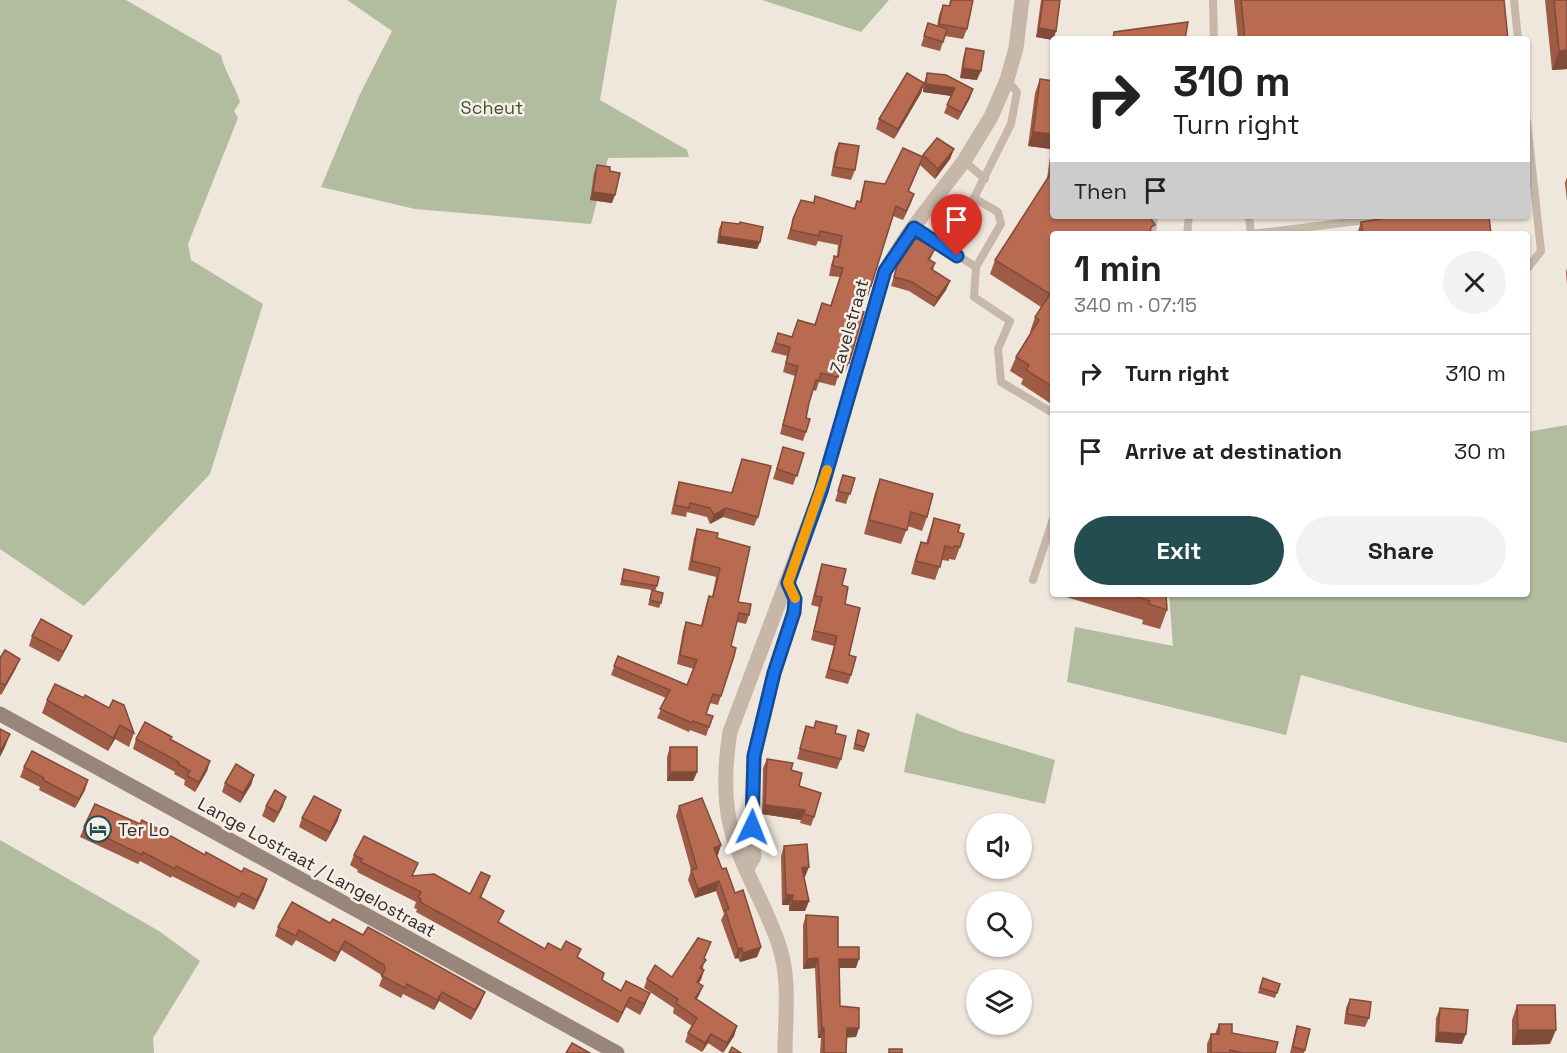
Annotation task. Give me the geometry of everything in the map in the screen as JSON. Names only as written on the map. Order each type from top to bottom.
[{"type":"street","name":"Zavelstraat","points":[[785,1053],[785,967],[774,931],[730,826],[727,806],[727,750],[738,706],[788,583],[821,491],[885,271],[964,161],[991,117],[1007,80],[1016,48],[1022,0]]},
{"type":"street","points":[[747,868],[754,857],[752,827],[754,756],[774,673],[794,612],[795,599],[788,583]]},
{"type":"street","name":"Lange Lostraat / Langelostraat","points":[[0,714],[617,1053]]},
{"type":"lane","points":[[1213,0],[1214,36]]},
{"type":"lane","points":[[1514,0],[1518,36]]},
{"type":"lane","points":[[938,245],[974,198],[1011,124],[1017,92],[1007,80]]},
{"type":"lane","points":[[1530,149],[1541,251],[1530,265]]},
{"type":"lane","points":[[964,161],[985,179]]},
{"type":"lane","points":[[974,198],[998,212],[1001,224],[976,267],[974,297],[1010,321],[998,350],[1001,382],[1050,411]]},
{"type":"lane","points":[[1276,231],[1376,219]]},
{"type":"lane","points":[[914,228],[976,267]]},
{"type":"lane","points":[[1033,580],[1050,528]]},
{"type":"green space","points":[[0,0],[126,0],[221,55],[240,102],[234,111],[238,118],[188,244],[191,260],[263,304],[210,474],[84,606],[0,549]]},
{"type":"green space","name":"Scheut","points":[[347,0],[617,0],[600,100],[687,150],[689,157],[608,158],[591,224],[415,209],[321,187],[360,94],[392,31]]},
{"type":"green space","points":[[762,0],[889,0],[861,32]]},
{"type":"green space","points":[[1567,425],[1567,743],[1417,707],[1301,675],[1286,735],[1067,682],[1075,627],[1173,646],[1169,597],[1530,597],[1530,431]]},
{"type":"green space","points":[[916,713],[962,732],[1055,760],[1045,804],[904,772]]},
{"type":"green space","points":[[0,840],[159,931],[200,961],[153,1038],[154,1053],[0,1053]]},
{"type":"building","points":[[951,0],[973,0],[967,29],[939,24],[943,5],[950,6]]},
{"type":"building","points":[[1043,0],[1060,0],[1056,31],[1039,28]]},
{"type":"building","points":[[1241,0],[1504,0],[1508,36],[1245,36]]},
{"type":"building","points":[[1554,0],[1567,0],[1567,50],[1559,51]]},
{"type":"building","points":[[1188,22],[1186,36],[1113,36],[1114,32]]},
{"type":"building","points":[[928,23],[947,29],[943,42],[924,36]]},
{"type":"building","points":[[966,48],[984,51],[981,71],[963,68]]},
{"type":"building","points":[[907,73],[924,83],[898,129],[879,119]]},
{"type":"building","points":[[927,73],[946,75],[973,89],[961,112],[947,105],[955,88],[926,84]]},
{"type":"building","points":[[1040,79],[1050,81],[1050,134],[1033,132]]},
{"type":"building","points":[[937,138],[954,149],[938,169],[923,155]]},
{"type":"building","points":[[839,143],[859,146],[855,170],[834,167]]},
{"type":"building","points":[[903,148],[923,157],[908,191],[914,194],[906,211],[896,206],[871,286],[862,284],[854,309],[864,312],[849,363],[842,361],[838,377],[821,373],[819,381],[816,380],[806,418],[810,419],[806,432],[783,425],[798,366],[786,363],[790,347],[775,343],[778,333],[792,337],[798,320],[815,325],[822,303],[831,306],[843,268],[833,266],[834,256],[838,257],[842,236],[820,231],[819,236],[791,230],[801,200],[814,203],[815,196],[855,209],[857,201],[861,202],[865,181],[885,184]]},
{"type":"building","points":[[597,165],[610,167],[610,171],[620,173],[615,195],[593,192]]},
{"type":"building","points":[[1050,175],[1050,219],[1151,219],[1155,225],[1151,227],[1150,231],[1050,231],[1050,294],[995,260]]},
{"type":"building","points":[[1380,219],[1489,219],[1491,231],[1362,231],[1361,222]]},
{"type":"building","points":[[722,222],[739,224],[740,222],[763,227],[760,242],[720,236]]},
{"type":"building","points":[[916,238],[935,249],[928,259],[935,263],[931,269],[950,281],[937,298],[912,282],[894,277],[897,266]]},
{"type":"building","points":[[1050,294],[1050,385],[1026,370],[1029,365],[1016,357],[1039,320],[1035,317]]},
{"type":"building","points":[[783,447],[804,453],[797,476],[777,469]]},
{"type":"building","points":[[742,459],[771,466],[758,517],[726,508],[714,515],[710,508],[690,503],[689,508],[675,505],[679,482],[732,493]]},
{"type":"building","points":[[843,475],[855,478],[850,494],[838,491]]},
{"type":"building","points":[[880,479],[933,494],[927,517],[911,512],[907,530],[869,520]]},
{"type":"building","points":[[934,518],[960,525],[958,532],[964,534],[960,547],[945,546],[940,567],[916,561],[921,542],[928,544]]},
{"type":"building","points":[[697,529],[718,533],[717,538],[750,547],[738,602],[751,604],[749,615],[739,613],[731,646],[736,648],[721,696],[713,694],[706,714],[713,716],[709,727],[693,721],[692,723],[660,709],[670,690],[614,666],[618,656],[687,685],[697,660],[680,655],[686,622],[702,626],[709,596],[713,597],[720,568],[692,561]]},
{"type":"building","points":[[822,564],[846,569],[842,585],[848,587],[845,604],[860,608],[849,655],[856,657],[851,675],[829,669],[837,636],[814,631],[822,597],[815,596]]},
{"type":"building","points":[[624,569],[659,577],[657,586],[622,580]]},
{"type":"building","points":[[652,590],[663,593],[661,603],[650,600]]},
{"type":"building","points":[[1137,597],[1166,597],[1167,610],[1149,604],[1150,601]]},
{"type":"building","points":[[41,619],[72,636],[63,652],[32,636]]},
{"type":"building","points":[[5,650],[20,659],[5,685],[0,683],[0,658]]},
{"type":"building","points":[[55,684],[84,698],[85,695],[109,708],[113,700],[124,705],[134,733],[120,725],[113,738],[47,700]]},
{"type":"building","points":[[816,721],[837,726],[835,733],[846,736],[841,759],[800,749],[806,726],[814,728]]},
{"type":"building","points":[[145,722],[210,761],[199,782],[187,776],[190,771],[178,764],[179,762],[136,739]]},
{"type":"building","points":[[0,729],[10,734],[0,752]]},
{"type":"building","points":[[858,730],[869,734],[865,747],[855,744]]},
{"type":"building","points":[[670,747],[697,747],[697,772],[670,772]]},
{"type":"building","points":[[32,751],[88,780],[79,799],[24,767]]},
{"type":"building","points":[[767,759],[793,763],[791,770],[802,773],[799,786],[821,793],[814,817],[804,814],[805,810],[765,805]]},
{"type":"building","points":[[236,764],[254,775],[243,793],[225,783]]},
{"type":"building","points":[[275,790],[286,797],[278,813],[266,806]]},
{"type":"building","points":[[314,796],[341,810],[330,832],[302,818]]},
{"type":"building","points":[[702,798],[721,845],[714,848],[722,869],[726,868],[735,893],[743,890],[761,947],[743,953],[742,948],[738,949],[725,910],[729,909],[719,881],[698,889],[691,870],[697,868],[679,806]]},
{"type":"building","points":[[95,804],[140,824],[142,820],[205,855],[206,852],[242,872],[244,868],[267,879],[257,900],[242,893],[239,898],[176,866],[175,869],[143,852],[142,855],[84,827]]},
{"type":"building","points":[[364,836],[418,863],[412,876],[434,874],[470,894],[481,872],[490,876],[480,897],[504,911],[498,922],[545,949],[548,943],[561,950],[566,941],[581,949],[577,957],[604,973],[602,980],[621,991],[626,981],[650,993],[644,1004],[630,997],[622,1013],[420,902],[421,899],[418,897],[421,892],[361,862],[362,859],[354,855]]},
{"type":"building","points":[[807,844],[809,867],[802,868],[809,901],[792,901],[793,895],[786,895],[784,846]]},
{"type":"building","points":[[292,902],[330,923],[333,919],[363,935],[368,927],[485,992],[475,1010],[442,992],[437,1000],[407,984],[405,988],[382,976],[384,965],[345,941],[338,953],[299,930],[296,936],[278,927]]},
{"type":"building","points":[[806,915],[838,917],[838,947],[859,947],[859,959],[839,959],[840,1006],[859,1008],[859,1028],[847,1028],[846,1053],[824,1053],[818,958],[807,959]]},
{"type":"building","points":[[698,938],[711,942],[704,958],[706,960],[700,968],[704,970],[697,982],[703,986],[695,998],[737,1026],[727,1043],[711,1034],[705,1043],[688,1033],[697,1018],[676,1003],[678,999],[647,979],[655,965],[672,977]]},
{"type":"building","points":[[1263,978],[1280,984],[1277,993],[1260,988]]},
{"type":"building","points":[[1350,999],[1371,1002],[1369,1018],[1347,1014]]},
{"type":"building","points":[[1517,1005],[1555,1005],[1556,1030],[1518,1030]]},
{"type":"building","points":[[1440,1008],[1468,1010],[1466,1034],[1438,1032]]},
{"type":"building","points":[[1219,1024],[1232,1024],[1232,1033],[1278,1042],[1275,1053],[1242,1053],[1230,1050],[1230,1053],[1211,1053],[1211,1034],[1219,1034]]},
{"type":"building","points":[[1297,1026],[1310,1029],[1305,1050],[1293,1047]]},
{"type":"building","points":[[572,1043],[590,1053],[566,1053]]},
{"type":"building","points":[[732,1047],[741,1053],[729,1053]]},
{"type":"building","points":[[889,1049],[902,1049],[902,1053],[889,1053]]},
{"type":"slow traffic","points":[[795,598],[788,583],[827,470]]},
{"type":"place","name":"Ter Lo","points":[[98,829]]},
{"type":"route","points":[[752,827],[754,756],[774,673],[794,612],[794,593],[788,583],[821,491],[885,271],[914,228],[957,256]]}]
